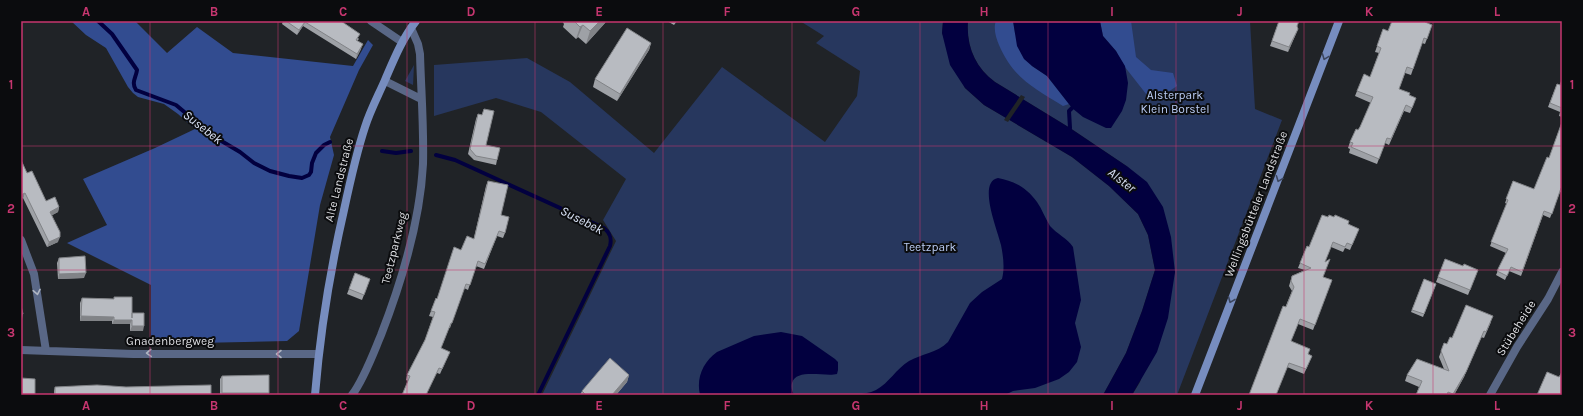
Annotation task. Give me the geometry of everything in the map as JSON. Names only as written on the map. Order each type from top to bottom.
[{"type":"main road","name":"Wellingsbütteler Landstraße","points":[[1195,395],[1339,21]]},
{"type":"main road","name":"Alte Landstraße","points":[[315,395],[318,354],[337,238],[355,161],[365,127],[402,42],[413,24]]},
{"type":"street","points":[[372,21],[402,42]]},
{"type":"street","name":"Teetzparkweg","points":[[352,395],[374,351],[387,320],[410,244],[418,204],[423,164],[420,54],[413,24]]},
{"type":"street","points":[[385,81],[421,99]]},
{"type":"street","points":[[21,240],[34,274],[46,351]]},
{"type":"street","name":"Stübeheide","points":[[1490,395],[1517,347],[1548,299],[1562,272]]},
{"type":"street","name":"Gnadenbergweg","points":[[21,350],[133,354],[318,354]]},
{"type":"green space","name":"Teetzpark","points":[[800,21],[943,21],[942,33],[965,88],[984,105],[1072,157],[1109,186],[1138,214],[1148,235],[1155,270],[1142,311],[1126,353],[1103,395],[542,395],[616,241],[603,220],[626,179],[541,112],[496,98],[434,116],[434,65],[527,58],[570,82],[654,153],[722,67],[825,142],[857,96],[860,71],[816,43],[824,36]]},
{"type":"green space","name":"Alsterpark Klein Borstel","points":[[968,21],[1250,21],[1255,109],[1282,120],[1177,395],[1132,395],[1140,382],[1175,272],[1128,167],[1070,128],[995,82],[988,76],[977,63],[970,47]]},
{"type":"green space","points":[[414,65],[413,85],[405,81]]},
{"type":"shaded area","points":[[71,21],[135,21],[167,53],[197,27],[233,53],[353,66],[368,40],[373,45],[359,70],[330,137],[334,155],[320,205],[299,331],[287,341],[151,344],[151,285],[67,243],[107,225],[83,179],[195,129],[164,104],[138,97],[133,93],[128,87],[106,48],[86,35]]},
{"type":"shaded area","points":[[996,21],[1013,21],[1015,33],[1032,66],[1047,76],[1069,104],[1063,106],[1025,81],[1018,74],[1005,57],[999,45],[995,30]]},
{"type":"shaded area","points":[[1100,21],[1131,21],[1136,57],[1151,70],[1173,73],[1177,86],[1165,94],[1150,99],[1121,62],[1116,51],[1103,36]]},
{"type":"water","name":"Alster","points":[[943,21],[968,21],[970,47],[977,63],[988,76],[995,82],[1070,128],[1128,167],[1147,182],[1163,207],[1171,237],[1175,272],[1168,318],[1157,352],[1132,395],[1103,395],[1126,353],[1142,311],[1155,270],[1148,235],[1138,214],[1109,186],[1072,157],[984,105],[965,88],[950,65],[942,33]]},
{"type":"water","points":[[1013,21],[1100,21],[1103,36],[1116,51],[1125,66],[1128,83],[1126,100],[1122,111],[1111,128],[1106,128],[1083,117],[1072,108],[1047,76],[1024,59],[1017,46]]},
{"type":"water","points":[[998,178],[1015,183],[1029,193],[1039,205],[1050,226],[1073,247],[1081,300],[1075,323],[1081,347],[1077,362],[1069,372],[1059,379],[1035,388],[1013,391],[1005,395],[855,395],[869,393],[876,390],[885,384],[909,361],[944,346],[948,342],[970,303],[982,292],[1002,279],[1004,266],[1001,245],[990,208],[989,197],[989,188],[992,181]]},
{"type":"water","points":[[781,332],[802,336],[835,359],[838,362],[837,374],[805,374],[799,376],[795,378],[792,383],[794,395],[700,395],[699,383],[702,371],[704,366],[717,352],[754,336]]},
{"type":"pier","points":[[1021,95],[1025,97],[1008,122],[1004,120]]},
{"type":"building","points":[[286,21],[341,21],[360,34],[356,40],[363,44],[357,54],[305,22],[299,30]]},
{"type":"building","points":[[574,21],[600,21],[590,31],[583,25],[580,27]]},
{"type":"building","points":[[1279,21],[1299,21],[1297,26],[1298,29],[1289,47],[1272,41]]},
{"type":"building","points":[[1392,21],[1425,21],[1432,25],[1427,39],[1424,38],[1413,69],[1407,67],[1399,89],[1410,93],[1409,95],[1416,98],[1412,108],[1406,105],[1391,139],[1387,138],[1379,159],[1351,147],[1353,143],[1350,142],[1356,129],[1358,130],[1360,127],[1373,97],[1357,91],[1364,74],[1370,77],[1381,48],[1377,46],[1383,29],[1388,31]]},
{"type":"building","points":[[627,28],[651,43],[620,94],[595,79]]},
{"type":"building","points":[[1562,80],[1562,108],[1550,103],[1557,84],[1560,85]]},
{"type":"building","points":[[484,109],[494,111],[486,145],[500,148],[497,160],[476,156],[470,149],[478,114],[482,115]]},
{"type":"building","points":[[1562,122],[1562,188],[1552,214],[1544,211],[1522,272],[1511,267],[1507,276],[1497,271],[1508,249],[1491,242],[1508,200],[1506,199],[1513,181],[1534,189],[1547,157],[1549,158]]},
{"type":"building","points":[[21,160],[27,173],[32,171],[46,201],[55,197],[59,207],[50,212],[60,232],[60,237],[49,242],[25,193],[21,195]]},
{"type":"building","points":[[488,181],[508,185],[501,215],[509,217],[505,233],[499,231],[485,264],[478,261],[470,285],[466,284],[441,348],[450,352],[442,369],[439,368],[426,395],[402,395],[410,376],[407,375],[425,340],[435,312],[431,311],[436,298],[437,299],[454,247],[461,250],[467,236],[474,239]]},
{"type":"building","points":[[1322,215],[1334,217],[1335,215],[1349,221],[1348,224],[1359,229],[1352,245],[1347,243],[1345,247],[1333,242],[1325,262],[1330,259],[1323,277],[1332,280],[1315,325],[1300,319],[1291,341],[1310,349],[1308,354],[1312,356],[1306,369],[1289,363],[1276,395],[1249,395],[1283,306],[1286,307],[1294,287],[1291,281],[1292,276],[1311,268],[1300,263],[1307,246],[1309,247]]},
{"type":"building","points":[[85,256],[86,273],[59,274],[59,258]]},
{"type":"building","points":[[1445,259],[1463,266],[1464,264],[1478,270],[1470,290],[1438,277]]},
{"type":"building","points":[[355,273],[370,279],[364,295],[349,289]]},
{"type":"building","points":[[1424,279],[1436,284],[1424,314],[1412,310]]},
{"type":"building","points":[[114,297],[132,297],[132,313],[144,313],[144,326],[132,326],[132,320],[114,320],[114,317],[81,316],[82,298],[114,299]]},
{"type":"building","points":[[1466,305],[1493,316],[1486,332],[1484,331],[1466,372],[1453,394],[1448,392],[1447,395],[1416,395],[1422,381],[1407,375],[1417,359],[1449,371],[1441,351],[1444,343],[1447,344],[1450,337],[1452,338]]},
{"type":"building","points":[[610,358],[629,375],[612,395],[586,395],[582,391]]},
{"type":"building","points":[[1547,372],[1559,377],[1562,372],[1562,395],[1537,395]]},
{"type":"building","points":[[269,375],[269,393],[222,393],[222,376]]},
{"type":"building","points":[[21,378],[35,379],[35,395],[21,395]]},
{"type":"building","points":[[97,385],[126,387],[211,385],[211,395],[55,395],[55,387]]},
{"type":"waterway","name":"Susebek","points":[[98,21],[112,34],[137,70],[134,82],[136,90],[176,105],[213,136],[240,152],[254,163],[270,171],[302,178],[309,175],[311,172],[312,163],[316,153],[324,145],[330,142]]},
{"type":"waterway","points":[[1068,132],[1070,128],[1069,111],[1072,108]]},
{"type":"waterway","name":"Susebek","points":[[382,151],[396,153],[411,151]]},
{"type":"waterway","name":"Susebek","points":[[436,155],[455,160],[604,228],[610,236],[610,246],[538,395]]}]
